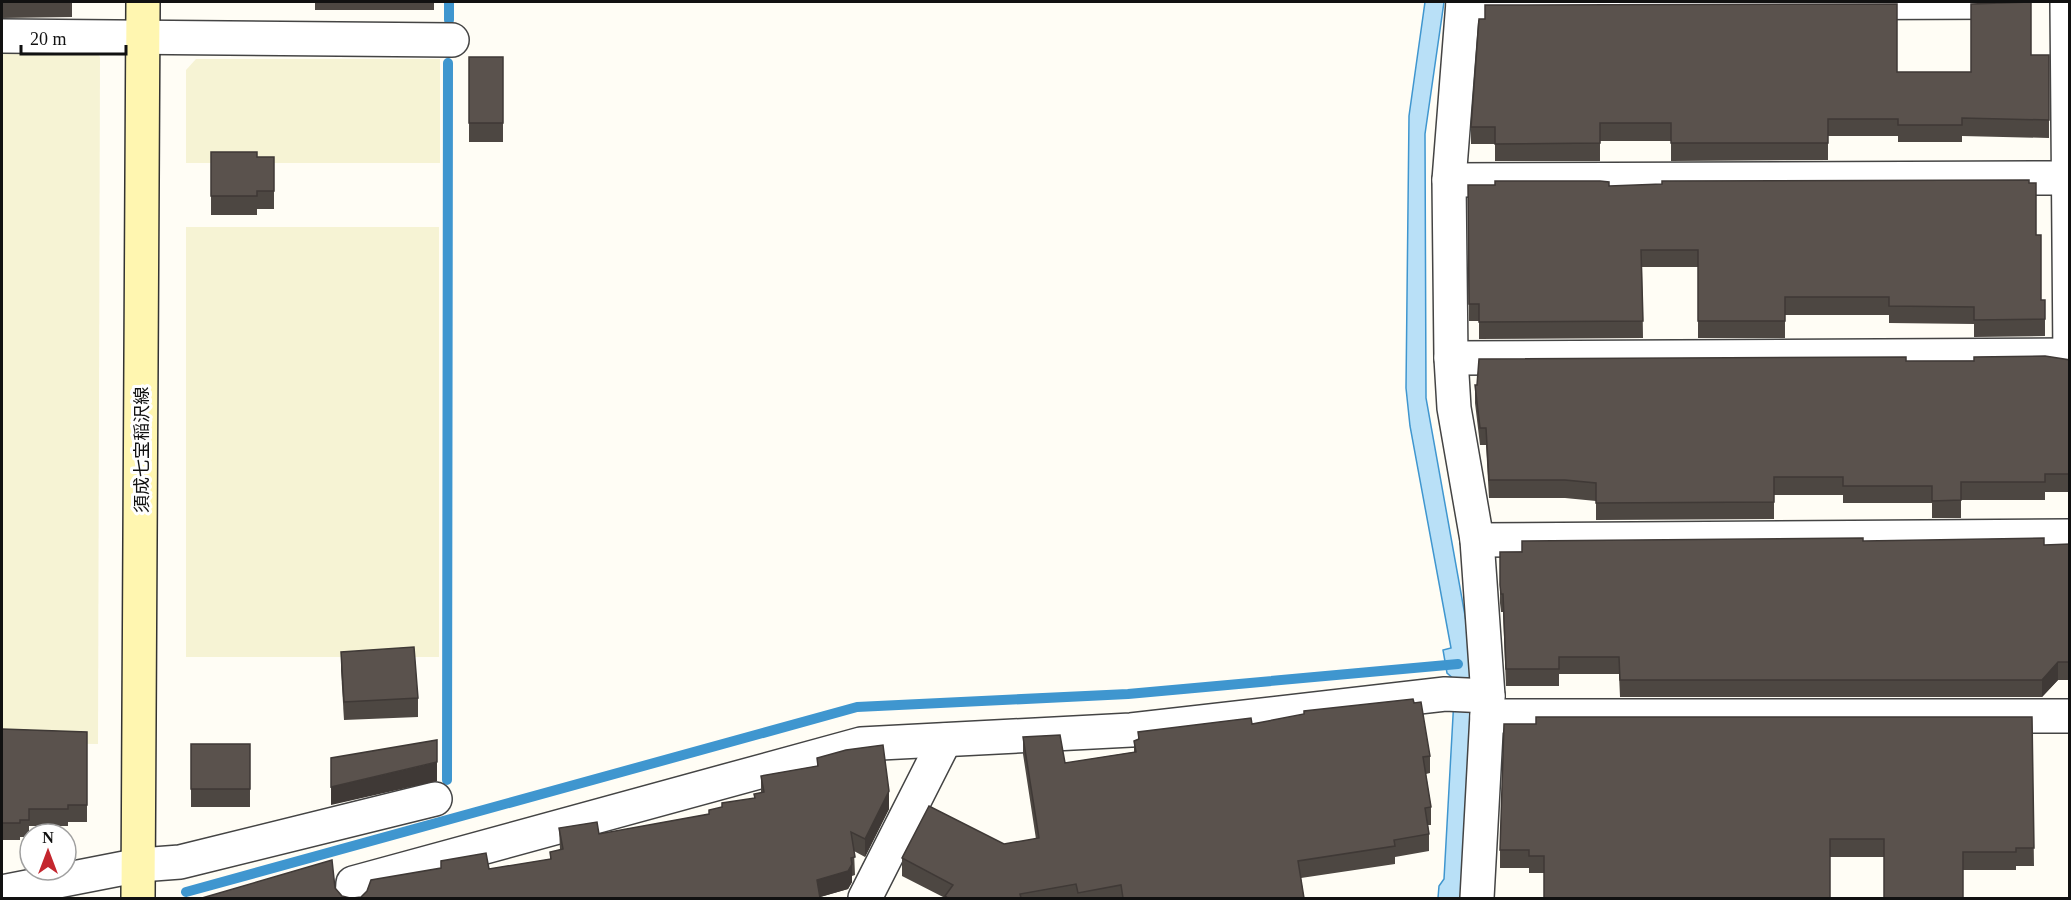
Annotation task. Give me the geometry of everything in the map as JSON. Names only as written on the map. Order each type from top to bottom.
[{"type":"main road","name":"須成七宝稲沢線","points":[[138,898],[140,865],[143,2]]},
{"type":"street","points":[[1477,898],[1477,540],[1454,408],[1451,358],[1449,180],[1463,3],[2007,2]]},
{"type":"street","points":[[1451,358],[2070,356],[2067,2]]},
{"type":"street","points":[[2,36],[452,40]]},
{"type":"street","points":[[1449,180],[2069,178]]},
{"type":"street","points":[[1477,540],[2070,536]]},
{"type":"street","points":[[352,898],[353,883],[861,744],[1131,730],[1476,701],[2070,716]]},
{"type":"street","points":[[865,898],[945,740]]},
{"type":"street","points":[[2,892],[140,865],[180,862],[435,799]]},
{"type":"shaded area","points":[[2,48],[94,49],[100,57],[98,744],[2,743]]},
{"type":"shaded area","points":[[196,59],[440,59],[440,163],[186,163],[186,70]]},
{"type":"shaded area","points":[[186,227],[439,227],[439,657],[186,657]]},
{"type":"water","points":[[1425,2],[1444,2],[1425,134],[1426,398],[1473,660],[1467,898],[1438,898],[1439,886],[1444,879],[1455,680],[1447,673],[1443,650],[1451,648],[1410,426],[1406,388],[1409,116]]},
{"type":"building","points":[[2031,2],[2031,55],[2049,55],[2049,120],[1962,118],[1962,125],[1898,125],[1898,119],[1828,119],[1828,143],[1671,143],[1671,123],[1600,123],[1600,143],[1495,144],[1495,127],[1471,127],[1479,19],[1485,19],[1485,5],[1897,4],[1897,72],[1971,72],[1971,4]]},
{"type":"building","points":[[469,57],[503,57],[503,123],[469,123]]},
{"type":"building","points":[[211,152],[257,152],[257,157],[274,157],[274,191],[257,191],[257,196],[211,196]]},
{"type":"building","points":[[2029,180],[2029,183],[2036,183],[2036,235],[2041,235],[2041,300],[2045,300],[2045,319],[1974,320],[1974,307],[1889,306],[1889,297],[1785,297],[1785,321],[1698,321],[1698,250],[1641,250],[1643,321],[1479,322],[1479,304],[1469,304],[1468,185],[1495,185],[1495,181],[1600,181],[1609,182],[1609,186],[1662,184],[1662,181]]},
{"type":"building","points":[[2045,356],[2070,360],[2070,474],[2045,474],[2045,482],[1961,482],[1961,500],[1932,501],[1932,486],[1843,486],[1843,477],[1774,477],[1774,502],[1596,503],[1596,483],[1565,480],[1489,480],[1486,428],[1480,428],[1475,385],[1477,385],[1479,359],[1906,357],[1906,361],[1974,361],[1974,357]]},
{"type":"building","points":[[1863,538],[1863,541],[2044,538],[2044,545],[2070,544],[2070,662],[2058,662],[2042,680],[1620,680],[1619,657],[1559,657],[1559,669],[1506,669],[1500,552],[1522,552],[1522,541]]},
{"type":"building","points":[[414,647],[418,698],[344,702],[341,652]]},
{"type":"building","points":[[1413,699],[1414,703],[1421,702],[1430,756],[1423,757],[1431,807],[1425,808],[1429,834],[1394,840],[1395,846],[1298,861],[1304,898],[1123,898],[1121,885],[1078,893],[1076,884],[1020,894],[1021,898],[948,898],[945,896],[953,885],[902,858],[929,806],[1004,844],[1039,838],[1023,737],[1060,735],[1065,763],[1136,752],[1134,741],[1139,739],[1138,732],[1251,718],[1252,724],[1304,714],[1304,711]]},
{"type":"building","points":[[1536,717],[2032,717],[2034,848],[2016,848],[2016,852],[1963,852],[1963,898],[1884,898],[1884,839],[1830,839],[1830,898],[1544,898],[1544,856],[1529,856],[1529,850],[1500,850],[1504,724],[1536,724]]},
{"type":"building","points":[[2,729],[87,732],[87,805],[68,805],[68,809],[29,809],[29,820],[2,823]]},
{"type":"building","points":[[437,740],[437,762],[331,787],[331,758]]},
{"type":"building","points":[[191,744],[250,744],[250,789],[191,789]]},
{"type":"building","points":[[883,745],[889,791],[865,839],[851,832],[855,857],[851,858],[852,864],[848,871],[817,880],[820,898],[353,898],[361,897],[367,891],[371,880],[441,868],[441,861],[486,853],[489,869],[551,859],[550,852],[563,849],[559,828],[597,822],[599,834],[709,814],[709,810],[722,807],[722,803],[755,798],[754,794],[764,792],[761,776],[818,766],[817,758],[846,750]]},
{"type":"building","points":[[332,860],[335,888],[342,896],[350,898],[202,898]]},
{"type":"waterway","points":[[449,2],[449,20]]},
{"type":"waterway","points":[[447,780],[448,63]]},
{"type":"waterway","points":[[186,892],[857,707],[1128,694],[1458,664]]}]
